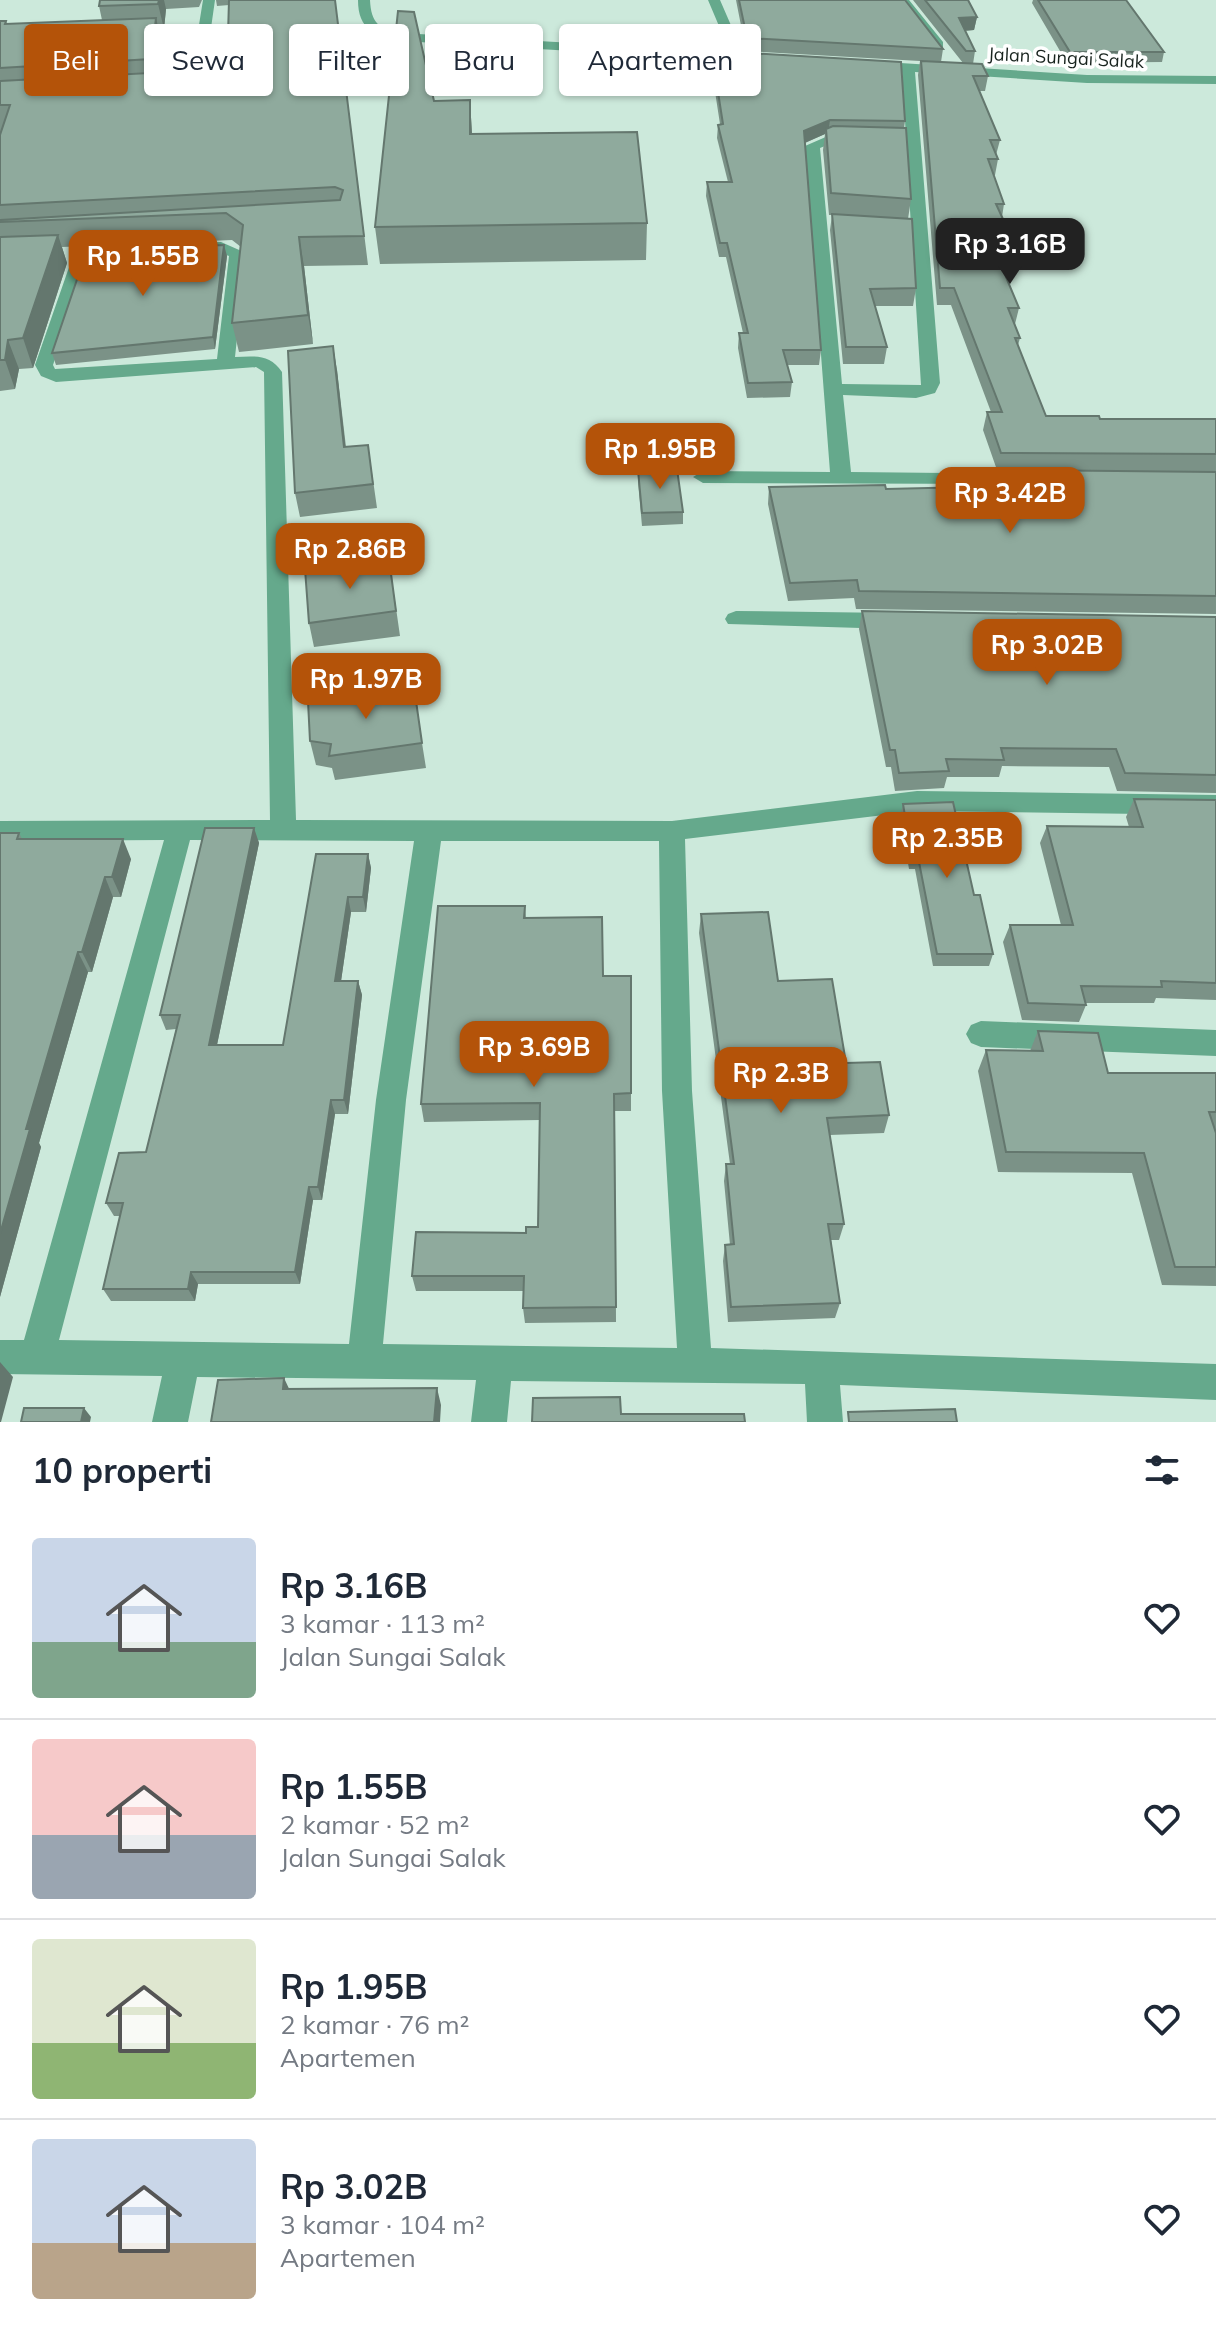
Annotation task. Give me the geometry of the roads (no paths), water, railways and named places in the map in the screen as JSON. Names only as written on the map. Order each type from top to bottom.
[{"type":"street","points":[[206,24],[209,0]]},
{"type":"street","points":[[364,0],[364,19],[379,32],[401,37],[559,46]]},
{"type":"street","points":[[714,0],[724,24]]},
{"type":"street","points":[[903,0],[957,70]]},
{"type":"street","points":[[761,57],[801,60]]},
{"type":"street","name":"Jalan Sungai Salak","points":[[862,64],[1087,79],[1216,80]]},
{"type":"street","points":[[833,389],[916,392],[928,389],[931,383],[912,229],[908,67]]},
{"type":"street","points":[[841,478],[833,389],[826,222],[812,146],[828,140],[912,142]]},
{"type":"street","points":[[83,246],[44,365],[47,372],[56,376],[259,361],[273,372],[283,830]]},
{"type":"street","points":[[175,249],[221,247],[238,253],[225,364]]},
{"type":"street","points":[[703,477],[1060,480]]},
{"type":"street","points":[[736,619],[922,621]]},
{"type":"street","points":[[0,831],[672,831],[917,801],[1216,805]]},
{"type":"street","points":[[37,1357],[180,830]]},
{"type":"street","points":[[364,1361],[391,1100],[429,830]]},
{"type":"street","points":[[672,831],[677,1091],[695,1364]]},
{"type":"street","points":[[981,1034],[1216,1043]]},
{"type":"street","points":[[0,1357],[695,1364],[1216,1382]]},
{"type":"street","points":[[170,1422],[184,1358]]},
{"type":"street","points":[[489,1422],[495,1362]]},
{"type":"street","points":[[821,1367],[825,1422]]}]
